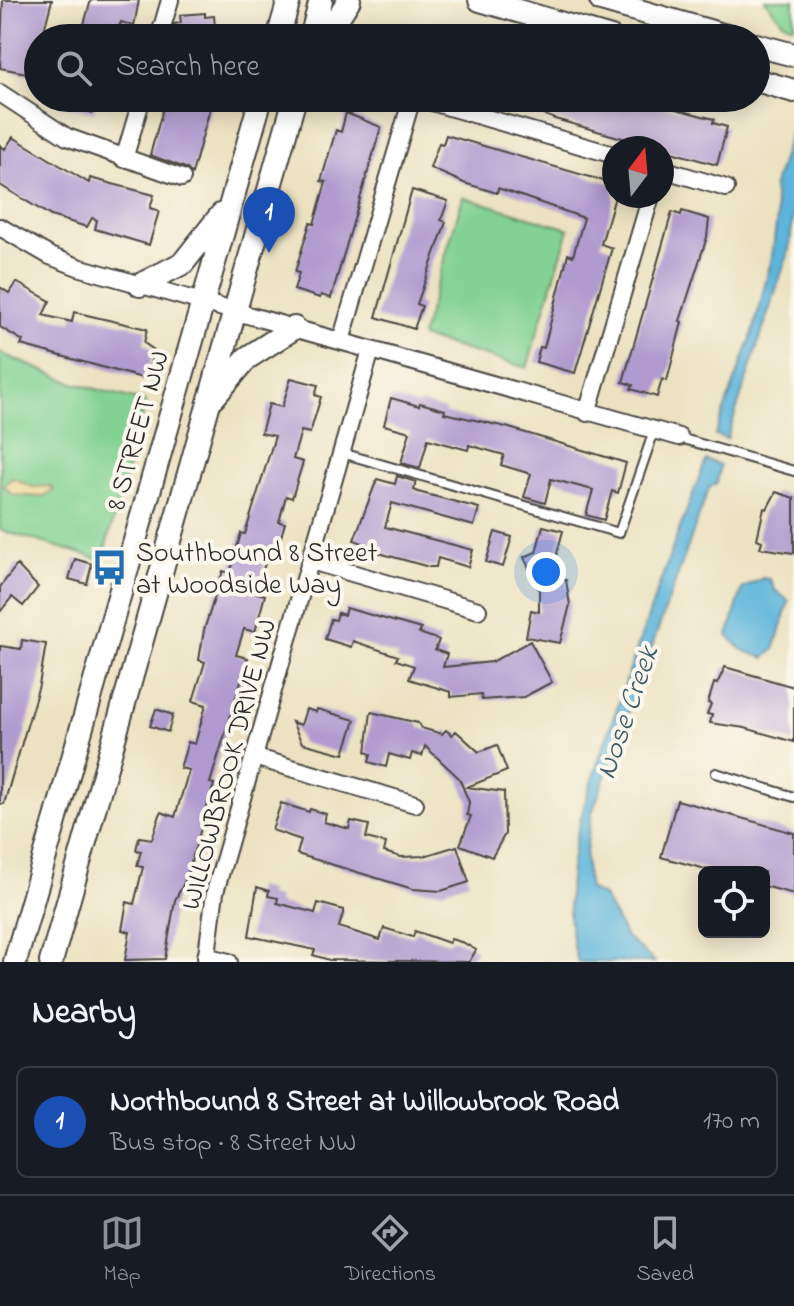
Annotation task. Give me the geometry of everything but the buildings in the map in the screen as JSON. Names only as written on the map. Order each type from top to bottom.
[{"type":"main road","points":[[277,0],[279,24]]},
{"type":"main road","points":[[282,24],[289,0]]},
{"type":"main road","points":[[315,24],[321,0]]},
{"type":"main road","points":[[334,24],[349,0]]},
{"type":"main road","points":[[480,0],[563,24]]},
{"type":"main road","points":[[601,0],[684,24]]},
{"type":"main road","points":[[770,49],[794,55]]},
{"type":"main road","points":[[770,84],[794,91]]},
{"type":"main road","name":"8 STREET NW","points":[[15,962],[257,112]]},
{"type":"main road","points":[[51,962],[291,112]]},
{"type":"main road","points":[[140,285],[163,276],[190,257],[233,197]]},
{"type":"main road","points":[[209,405],[247,358],[294,328]]},
{"type":"street","points":[[163,24],[170,0]]},
{"type":"street","points":[[0,93],[24,109]]},
{"type":"street","points":[[29,112],[67,137],[182,178]]},
{"type":"street","points":[[124,159],[138,112]]},
{"type":"street","points":[[341,341],[411,112]]},
{"type":"street","points":[[464,112],[602,152]]},
{"type":"street","points":[[674,173],[726,188]]},
{"type":"street","points":[[587,413],[647,208]]},
{"type":"street","points":[[0,227],[50,256],[140,285],[679,437]]},
{"type":"street","name":"WILLOWBROOK DRIVE NW","points":[[206,959],[215,892],[371,350]]},
{"type":"street","points":[[311,561],[478,610]]},
{"type":"street","points":[[254,757],[415,804]]},
{"type":"street","points":[[206,959],[229,962]]},
{"type":"lane","points":[[342,453],[619,533],[654,431]]},
{"type":"lane","points":[[679,437],[794,471]]},
{"type":"lane","points":[[716,773],[794,797]]},
{"type":"green space","points":[[765,0],[794,0],[794,26],[783,22]]},
{"type":"green space","points":[[463,197],[569,229],[527,368],[421,337]]},
{"type":"green space","points":[[0,353],[73,383],[146,402],[102,560],[0,530]]},
{"type":"sand","points":[[12,478],[33,487],[50,486],[54,490],[43,497],[13,495],[4,486]]},
{"type":"water","points":[[792,127],[794,210],[789,250],[727,439],[715,435],[753,332],[772,257],[777,217],[773,188]]},
{"type":"water","name":"Nose Creek","points":[[706,460],[720,465],[717,483],[709,488],[592,813],[587,842],[589,889],[603,896],[626,937],[655,962],[578,962],[570,928],[569,893],[580,821],[644,628]]},
{"type":"water","points":[[762,578],[770,579],[775,590],[789,601],[774,650],[764,658],[742,650],[728,636],[742,589]]},
{"type":"place","name":"Northbound 8 Street at Willowbrook Road","points":[[269,253]]},
{"type":"place","name":"Southbound 8 Street at Woodside Way","points":[[110,567]]}]
